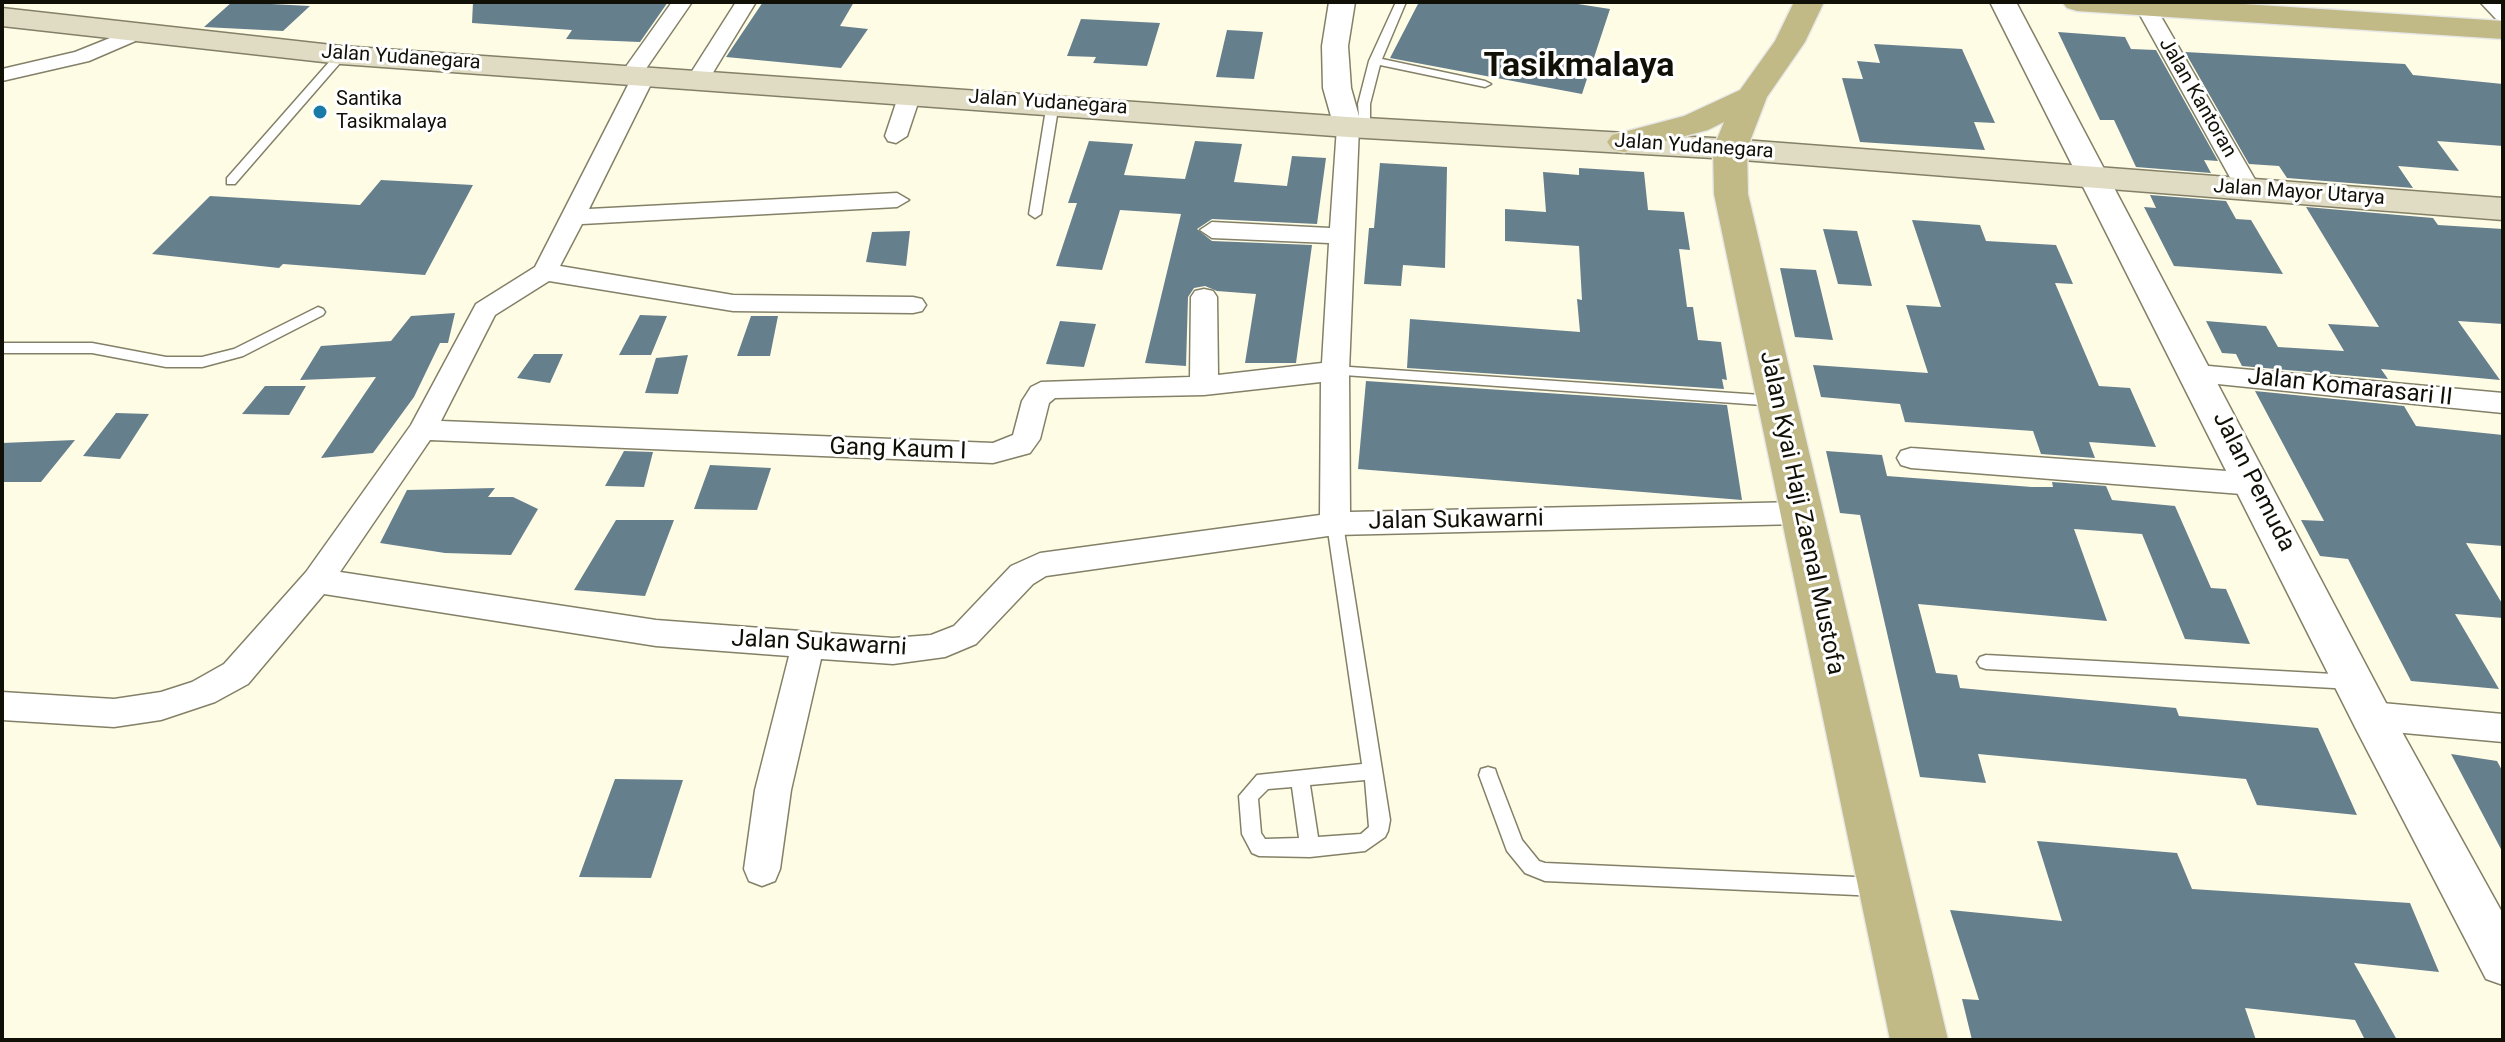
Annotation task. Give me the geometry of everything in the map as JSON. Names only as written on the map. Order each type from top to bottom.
[{"type":"main road","name":"Jalan Kyai Haji Zaenal Mustofa","points":[[1809,2],[1790,42],[1751,97],[1730,149],[1731,194],[1919,1040]]},
{"type":"main road","points":[[2077,2],[2503,30]]},
{"type":"main road","name":"Jalan Yudanegara","points":[[2,17],[341,55],[1053,103],[1356,127],[1730,149],[2094,178]]},
{"type":"main road","points":[[1624,142],[1696,123],[1751,97]]},
{"type":"main road","name":"Jalan Mayor Utarya","points":[[2094,178],[2503,209]]},
{"type":"street","points":[[2,706],[114,713],[161,706],[203,692],[236,674],[317,581],[422,430],[485,310],[545,272],[638,76],[682,2]]},
{"type":"street","points":[[698,79],[746,2]]},
{"type":"street","points":[[1335,524],[1335,371],[1344,236],[1356,127],[1337,88],[1335,46],[1342,2]]},
{"type":"street","name":"Jalan Pemuda","points":[[2003,2],[2198,374],[2353,682],[2503,962]]},
{"type":"street","points":[[2490,2],[2503,15]]},
{"type":"street","name":"Jalan Kantoran","points":[[2158,5],[2249,190]]},
{"type":"street","points":[[2,75],[82,57],[140,32]]},
{"type":"street","points":[[896,136],[910,94]]},
{"type":"street","points":[[571,217],[897,200]]},
{"type":"street","points":[[1212,230],[1344,236]]},
{"type":"street","points":[[545,272],[733,303],[913,305]]},
{"type":"street","points":[[1204,297],[1204,386]]},
{"type":"street","name":"Gang Kaum I","points":[[422,430],[993,453],[1020,446],[1026,439],[1036,401],[1051,389],[1204,386],[1335,371]]},
{"type":"street","name":"Jalan Komarasari II","points":[[2198,374],[2503,403]]},
{"type":"street","points":[[1911,458],[2254,484]]},
{"type":"street","name":"Jalan Sukawarni","points":[[317,581],[656,633],[808,647],[893,651],[934,648],[965,635],[998,604],[1022,575],[1040,565],[1335,524],[1800,513]]},
{"type":"street","points":[[762,869],[773,790],[808,647]]},
{"type":"street","points":[[2371,716],[2503,728]]},
{"type":"lane","points":[[1356,127],[1375,61],[1401,2]]},
{"type":"lane","points":[[231,181],[341,55]]},
{"type":"lane","points":[[1375,61],[1485,84]]},
{"type":"lane","points":[[1035,214],[1053,103]]},
{"type":"lane","points":[[2,348],[92,348],[166,362],[202,362],[238,353],[318,312]]},
{"type":"lane","points":[[1335,371],[1776,401]]},
{"type":"lane","points":[[1335,524],[1380,820],[1378,831],[1365,842],[1310,848],[1259,847],[1252,834],[1248,796],[1254,787],[1264,781],[1372,771]]},
{"type":"lane","points":[[1986,662],[2353,682]]},
{"type":"lane","points":[[1488,775],[1514,845],[1532,867],[1545,872],[1883,887]]},
{"type":"lane","points":[[1300,779],[1310,848]]},
{"type":"building","points":[[232,2],[310,6],[283,31],[204,27]]},
{"type":"building","points":[[473,2],[668,2],[640,42],[566,39],[572,30],[472,23]]},
{"type":"building","points":[[763,2],[854,2],[840,26],[868,29],[841,68],[726,57]]},
{"type":"building","points":[[1419,2],[1565,2],[1610,9],[1582,94],[1390,58]]},
{"type":"building","points":[[1081,19],[1160,23],[1147,66],[1093,63],[1096,57],[1067,56]]},
{"type":"building","points":[[1227,30],[1263,32],[1254,79],[1216,77]]},
{"type":"building","points":[[2058,32],[2125,37],[2131,49],[2156,50],[2218,161],[2204,160],[2211,173],[2136,167],[2114,120],[2100,120]]},
{"type":"building","points":[[1874,44],[1962,49],[1995,123],[1974,122],[1985,150],[1860,142],[1842,78],[1863,79],[1857,61],[1880,63]]},
{"type":"building","points":[[2185,52],[2405,64],[2413,75],[2503,84],[2503,146],[2437,141],[2459,171],[2398,166],[2413,188],[2287,178],[2279,166],[2249,164]]},
{"type":"building","points":[[1089,141],[1133,144],[1124,175],[1185,179],[1195,141],[1242,144],[1234,182],[1287,186],[1292,156],[1326,158],[1317,224],[1212,219],[1197,229],[1212,241],[1312,245],[1296,363],[1245,363],[1256,294],[1217,291],[1205,286],[1194,288],[1188,297],[1186,366],[1145,363],[1181,214],[1120,210],[1102,270],[1056,266],[1077,203],[1068,203]]},
{"type":"building","points":[[1380,163],[1447,167],[1445,268],[1403,265],[1401,286],[1364,284],[1369,228],[1374,228]]},
{"type":"building","points":[[1579,168],[1644,172],[1648,210],[1684,212],[1690,250],[1679,249],[1687,307],[1693,307],[1698,340],[1721,342],[1727,380],[1722,379],[1724,389],[1407,368],[1410,319],[1580,332],[1577,299],[1582,300],[1579,246],[1505,241],[1505,209],[1546,212],[1543,172],[1579,175]]},
{"type":"building","points":[[381,180],[473,185],[425,275],[283,264],[279,268],[152,254],[210,196],[360,205]]},
{"type":"building","points":[[2150,195],[2226,201],[2236,219],[2251,220],[2283,274],[2174,266],[2144,207],[2156,208]]},
{"type":"building","points":[[2306,207],[2433,218],[2438,225],[2503,229],[2503,324],[2458,321],[2500,380],[2381,369],[2388,379],[2242,366],[2236,354],[2222,353],[2206,321],[2266,326],[2278,347],[2344,351],[2328,324],[2379,327]]},
{"type":"building","points":[[1912,220],[1980,225],[1986,241],[2056,245],[2073,284],[2055,283],[2099,386],[2130,388],[2156,447],[2089,442],[2095,458],[2041,454],[2033,431],[1905,422],[1900,404],[1821,397],[1813,365],[1928,373],[1906,305],[1941,307]]},
{"type":"building","points":[[1823,229],[1857,231],[1872,286],[1838,284]]},
{"type":"building","points":[[910,231],[906,266],[866,262],[872,232]]},
{"type":"building","points":[[1780,268],[1816,270],[1833,340],[1795,337]]},
{"type":"building","points":[[455,313],[448,343],[440,343],[414,397],[373,453],[321,458],[376,377],[300,380],[321,346],[391,341],[411,316]]},
{"type":"building","points":[[640,315],[667,316],[651,355],[619,355]]},
{"type":"building","points":[[751,316],[778,316],[770,356],[737,356]]},
{"type":"building","points":[[1060,321],[1096,324],[1084,367],[1046,364]]},
{"type":"building","points":[[534,354],[563,354],[550,383],[517,378]]},
{"type":"building","points":[[688,355],[678,394],[645,393],[656,358]]},
{"type":"building","points":[[1366,381],[1727,405],[1742,500],[1358,469]]},
{"type":"building","points":[[265,386],[306,386],[289,415],[242,414]]},
{"type":"building","points":[[2255,391],[2404,406],[2416,426],[2503,435],[2503,546],[2466,543],[2503,605],[2503,618],[2455,614],[2499,689],[2411,681],[2348,559],[2320,556],[2301,520],[2324,521]]},
{"type":"building","points":[[116,413],[149,414],[120,459],[83,456]]},
{"type":"building","points":[[75,440],[41,482],[2,482],[2,443]]},
{"type":"building","points":[[624,451],[653,452],[644,487],[605,486]]},
{"type":"building","points":[[1826,451],[1882,455],[1887,476],[2032,487],[2053,487],[2052,482],[2106,486],[2112,500],[2175,506],[2211,588],[2226,589],[2250,644],[2185,639],[2142,534],[2074,529],[2107,621],[1918,604],[1936,673],[1957,675],[1960,688],[2176,708],[2179,716],[2318,728],[2357,815],[2257,805],[2246,779],[1978,754],[1986,783],[1920,777],[1860,515],[1840,513]]},
{"type":"building","points":[[710,465],[771,468],[757,510],[694,509]]},
{"type":"building","points":[[495,488],[488,497],[513,497],[538,509],[511,555],[445,553],[380,543],[407,490]]},
{"type":"building","points":[[616,520],[674,520],[645,596],[574,590]]},
{"type":"building","points":[[2451,754],[2497,761],[2503,772],[2503,853]]},
{"type":"building","points":[[615,779],[683,780],[651,878],[579,877]]},
{"type":"building","points":[[2037,841],[2177,853],[2192,889],[2410,903],[2439,972],[2354,963],[2397,1040],[2365,1040],[2355,1020],[2245,1008],[2256,1040],[1972,1040],[1962,999],[1979,1000],[1950,910],[2062,921]]},
{"type":"place","name":"Santika Tasikmalaya","points":[[320,112]]},
{"type":"district","name":"Tasikmalaya","points":[[1579,67]]}]
